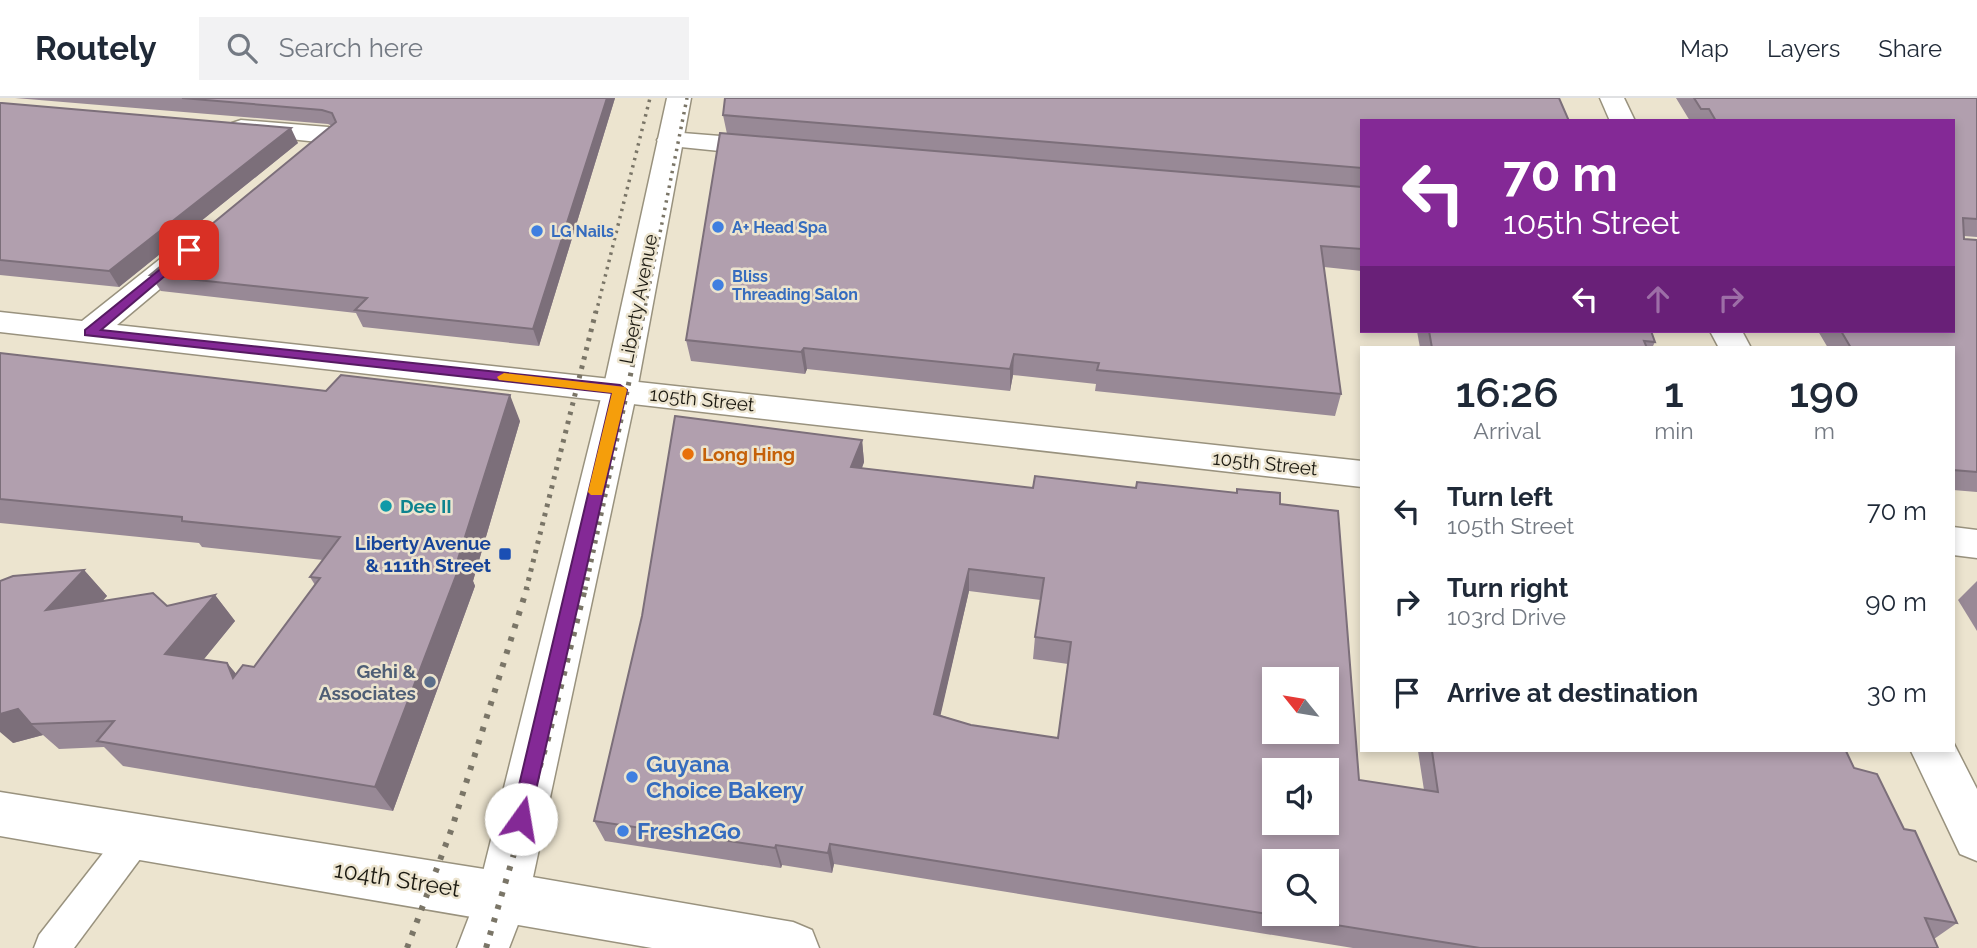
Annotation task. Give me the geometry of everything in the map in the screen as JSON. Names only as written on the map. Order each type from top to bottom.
[{"type":"street","name":"Liberty Avenue","points":[[484,948],[503,896],[620,390],[679,98]]},
{"type":"street","points":[[1612,98],[1622,119]]},
{"type":"street","points":[[217,125],[328,135],[297,161]]},
{"type":"street","points":[[670,140],[799,150]]},
{"type":"street","points":[[89,332],[213,230]]},
{"type":"street","name":"105th Street","points":[[0,323],[1360,474]]},
{"type":"street","points":[[1955,541],[1977,544]]},
{"type":"street","points":[[1934,752],[1977,838]]},
{"type":"street","name":"104th Street","points":[[0,814],[503,896],[793,948]]},
{"type":"lane","points":[[52,948],[137,836]]},
{"type":"building","points":[[182,98],[607,98],[533,329],[355,310],[367,298],[150,275],[336,122],[332,113],[322,110]]},
{"type":"building","points":[[725,98],[1559,98],[1568,119],[1360,119],[1360,168],[723,115]]},
{"type":"building","points":[[1694,98],[1977,98],[1977,219],[1963,218],[1964,239],[1977,240],[1977,472],[1955,470],[1955,346],[1850,346],[1842,333],[1955,333],[1955,119],[1715,119],[1709,109],[1701,109]]},
{"type":"building","points":[[0,103],[291,128],[109,271],[0,260]]},
{"type":"building","points":[[720,133],[1360,187],[1360,249],[1321,246],[1341,394],[1097,370],[1099,363],[1014,354],[1010,369],[804,348],[801,352],[686,340]]},
{"type":"building","points":[[1429,333],[1652,333],[1655,342],[1644,341],[1646,346],[1432,346]]},
{"type":"building","points":[[0,353],[326,391],[341,375],[510,395],[458,559],[462,560],[375,787],[97,741],[114,721],[31,724],[18,709],[0,714],[0,581],[13,576],[84,570],[46,610],[153,593],[167,606],[215,595],[165,654],[227,663],[233,678],[243,665],[254,667],[320,578],[310,577],[340,537],[182,521],[182,517],[0,499]]},
{"type":"building","points":[[675,416],[862,440],[851,467],[1033,488],[1035,476],[1136,488],[1137,482],[1237,493],[1237,489],[1280,493],[1280,504],[1338,511],[1359,780],[1438,792],[1432,752],[1846,752],[1854,768],[1877,774],[1904,829],[1915,831],[1957,923],[1925,918],[1938,948],[1480,948],[1339,925],[1339,849],[1262,849],[1262,913],[830,844],[828,853],[776,845],[775,848],[594,821],[642,616]],"holes":[[[969,569],[1044,578],[1035,637],[1071,642],[1058,738],[971,725],[934,714]]]},
{"type":"railway","points":[[596,313],[650,98]]},
{"type":"railway","points":[[644,313],[687,98]]},
{"type":"railway","points":[[526,590],[596,311]]},
{"type":"railway","points":[[585,590],[644,311]]},
{"type":"railway","points":[[407,948],[452,828],[527,588]]},
{"type":"railway","points":[[486,948],[548,739],[585,588]]},
{"type":"slow traffic","points":[[504,377],[620,390],[596,492]]},
{"type":"place","name":"A+ Head Spa","points":[[718,227]]},
{"type":"place","name":"LG Nails","points":[[537,231]]},
{"type":"place","name":"Bliss Threading Salon","points":[[718,285]]},
{"type":"place","name":"Long Hing","points":[[688,454]]},
{"type":"place","name":"Dee II","points":[[386,506]]},
{"type":"place","name":"Liberty Avenue & 111th Street","points":[[505,554]]},
{"type":"place","name":"Gehi & Associates","points":[[430,682]]},
{"type":"place","name":"Guyana Choice Bakery","points":[[632,777]]},
{"type":"place","name":"Fresh2Go","points":[[623,831]]},
{"type":"route","points":[[189,250],[89,332],[620,390],[521,819]]}]
